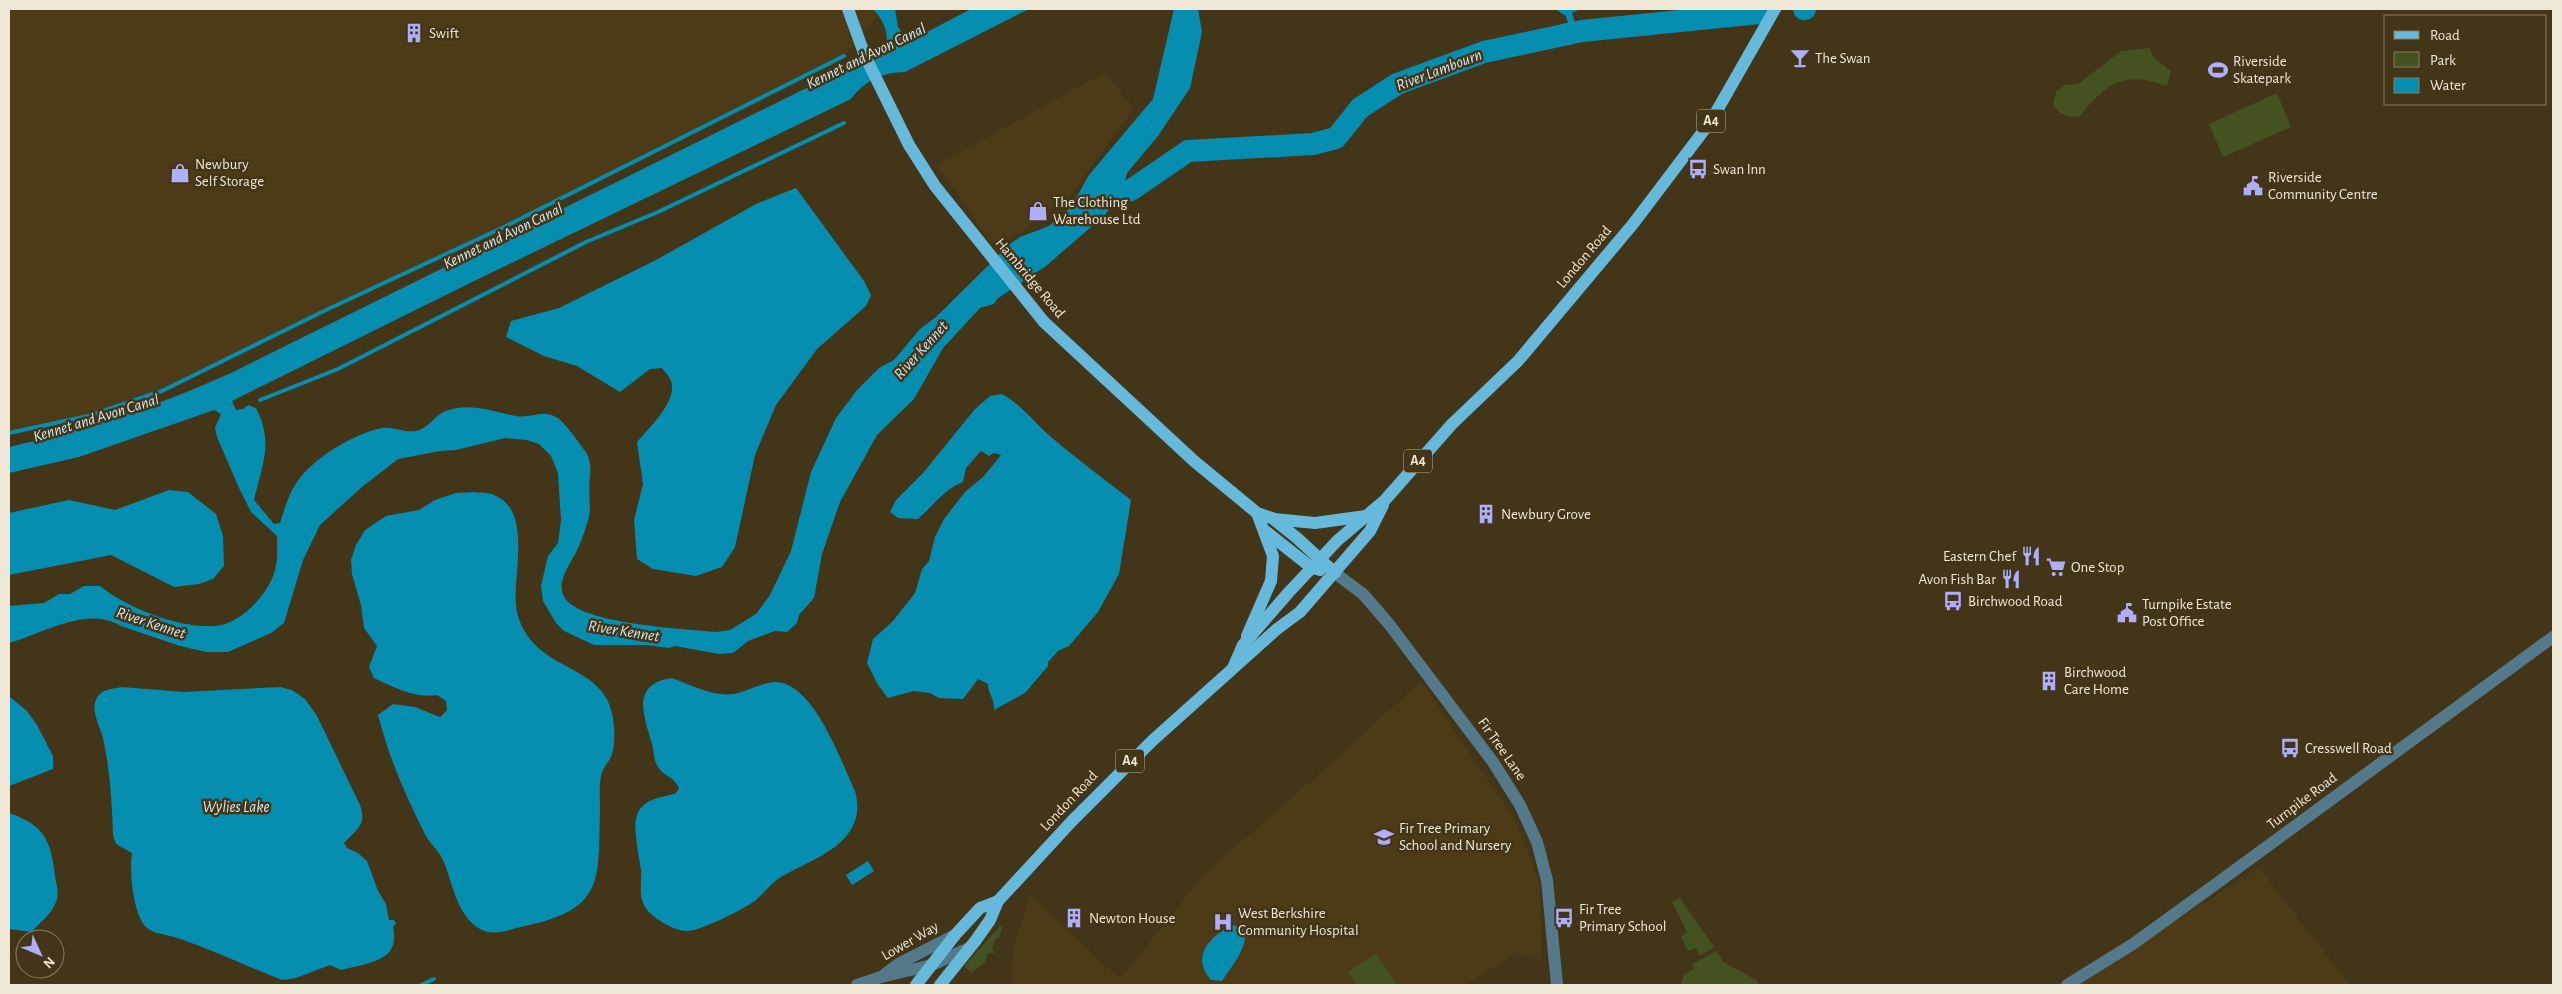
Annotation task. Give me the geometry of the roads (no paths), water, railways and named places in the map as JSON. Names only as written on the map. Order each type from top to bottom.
[{"type":"main road","name":"Hambridge Road","points":[[848,9],[865,56],[909,145],[935,186],[1019,293],[1072,350],[1194,461],[1257,514],[1272,518],[1321,558],[1335,573]]},
{"type":"main road","name":"London Road","points":[[1233,668],[1243,645],[1312,568],[1338,540],[1385,500],[1452,424],[1518,361],[1656,196],[1711,121],[1775,9]]},
{"type":"main road","name":"London Road","points":[[940,985],[990,920],[998,901],[1117,774],[1233,668],[1300,612],[1370,531],[1385,500]]},
{"type":"main road","name":"Hambridge Road","points":[[1257,514],[1264,530],[1312,568],[1335,573]]},
{"type":"main road","points":[[1272,518],[1315,523],[1366,516]]},
{"type":"main road","points":[[1243,645],[1272,581],[1272,556],[1264,530]]},
{"type":"main road","name":"London Road","points":[[916,985],[955,935],[980,908],[998,901]]},
{"type":"street","name":"Fir Tree Lane","points":[[1335,573],[1363,594],[1389,624],[1492,762],[1520,806],[1537,842],[1547,880],[1557,985]]},
{"type":"street","name":"Turnpike Road","points":[[2067,985],[2132,944],[2212,887],[2553,637]]},
{"type":"street","name":"Lower Way","points":[[881,977],[900,963],[955,935]]},
{"type":"street","name":"Lower Way","points":[[857,985],[881,977],[932,965],[968,948]]},
{"type":"street","points":[[881,977],[894,985]]},
{"type":"water","name":"River Kennet","points":[[873,9],[895,9],[898,27],[906,38],[927,32],[971,9],[1029,9],[905,72],[897,72],[874,79],[862,87],[851,99],[470,283],[232,401],[236,410],[243,409],[248,405],[256,408],[261,421],[264,432],[265,454],[254,500],[274,524],[280,523],[295,485],[311,466],[346,442],[371,431],[382,428],[407,431],[420,430],[442,413],[464,407],[521,417],[546,414],[556,417],[567,427],[588,455],[590,469],[589,517],[580,543],[563,578],[562,592],[565,598],[575,607],[591,614],[634,624],[716,632],[730,630],[756,614],[770,595],[791,551],[811,472],[836,418],[857,390],[879,368],[894,360],[920,329],[936,317],[1010,244],[1020,237],[1049,226],[1071,207],[1089,175],[1153,99],[1174,9],[1198,9],[1202,32],[1190,88],[1158,136],[1127,173],[1124,185],[1106,214],[1046,266],[997,299],[994,304],[980,308],[943,348],[914,399],[877,435],[840,502],[822,554],[814,598],[799,615],[797,623],[787,632],[775,631],[748,641],[733,653],[719,654],[675,646],[669,648],[646,645],[594,645],[564,631],[556,623],[543,601],[541,586],[548,556],[558,543],[561,520],[558,473],[551,456],[539,444],[527,440],[505,438],[456,450],[398,459],[362,487],[320,525],[303,560],[284,623],[271,633],[228,652],[206,652],[180,646],[108,620],[94,619],[65,623],[9,643],[9,606],[44,603],[59,594],[70,594],[84,586],[100,586],[124,602],[171,620],[202,626],[225,624],[253,606],[267,588],[277,562],[277,536],[251,512],[239,488],[217,437],[215,428],[221,414],[214,410],[79,457],[9,473],[9,447],[123,416],[178,396],[233,372],[847,68],[871,62],[879,57],[885,49],[887,40],[886,30]]},
{"type":"water","points":[[1555,9],[1580,9],[1572,13],[1575,23],[1568,23],[1566,16]]},
{"type":"water","points":[[796,188],[864,281],[871,295],[866,306],[817,349],[776,405],[755,455],[735,547],[722,567],[696,576],[653,569],[637,559],[634,520],[643,484],[637,442],[655,422],[666,405],[672,389],[670,378],[662,368],[650,369],[620,392],[577,366],[544,356],[506,337],[511,321],[559,308],[656,260],[756,204]]},
{"type":"water","points":[[1002,394],[1022,408],[1061,445],[1131,500],[1119,574],[1098,612],[1069,646],[1058,651],[1025,693],[994,710],[988,684],[978,679],[963,699],[939,698],[930,693],[914,691],[888,698],[878,685],[867,663],[873,639],[893,621],[915,593],[922,569],[929,561],[935,537],[944,519],[965,492],[984,476],[1001,455],[994,453],[989,456],[981,451],[966,468],[963,482],[944,493],[918,519],[898,518],[890,512],[896,500],[923,473],[975,409],[990,396]]},
{"type":"water","points":[[169,490],[188,492],[216,514],[223,536],[224,566],[213,579],[199,584],[174,587],[111,555],[9,575],[9,513],[69,500],[115,510]]},
{"type":"water","points":[[473,492],[494,495],[506,503],[514,516],[518,548],[517,612],[526,633],[539,648],[587,678],[600,690],[610,706],[614,731],[612,754],[600,780],[599,855],[592,888],[583,900],[570,911],[551,919],[497,932],[480,929],[472,923],[460,907],[443,860],[426,836],[405,792],[387,747],[378,715],[393,704],[415,707],[440,717],[447,710],[446,701],[437,695],[413,694],[374,678],[369,667],[377,646],[364,628],[361,605],[352,574],[351,560],[356,545],[365,530],[386,516],[419,510],[435,500],[456,493]]},
{"type":"water","points":[[672,678],[719,694],[739,693],[759,685],[775,682],[789,685],[802,695],[814,709],[824,726],[855,791],[857,802],[857,812],[853,826],[844,839],[836,846],[777,879],[756,900],[742,909],[712,924],[687,931],[676,929],[664,923],[645,907],[641,893],[641,870],[635,825],[639,810],[644,805],[657,798],[675,794],[679,789],[675,781],[660,770],[657,765],[643,703],[645,694],[650,687],[659,681]]},
{"type":"water","name":"Wylies Lake","points":[[122,687],[184,692],[280,687],[292,690],[305,699],[317,716],[360,805],[362,817],[360,826],[344,843],[347,848],[358,853],[367,861],[378,891],[386,904],[389,920],[394,920],[396,923],[393,927],[394,939],[392,948],[387,954],[371,963],[341,970],[330,965],[296,978],[282,980],[146,927],[138,912],[133,892],[132,853],[116,844],[113,835],[107,762],[95,709],[96,700],[100,694],[107,690]]},
{"type":"water","points":[[9,696],[27,711],[37,725],[53,756],[53,769],[9,786]]},
{"type":"water","points":[[9,813],[30,823],[44,836],[51,853],[58,890],[57,899],[50,913],[34,929],[9,929]]},
{"type":"water","points":[[868,861],[874,871],[852,885],[846,875]]},
{"type":"water","points":[[1233,925],[1243,928],[1245,935],[1242,949],[1222,981],[1211,980],[1202,963],[1203,955],[1210,941]]},
{"type":"waterway","name":"River Lambourn","points":[[1090,202],[1131,190],[1188,151],[1313,144],[1336,138],[1360,108],[1397,84],[1484,52],[1582,31],[1759,13]]},
{"type":"waterway","name":"Kennet and Avon Canal","points":[[9,433],[88,416],[162,391],[326,310],[504,227],[844,56]]},
{"type":"waterway","points":[[260,400],[338,369],[586,242],[658,212],[844,123]]},
{"type":"waterway","points":[[421,985],[434,979]]},
{"type":"place","name":"Swift","points":[[414,33]]},
{"type":"place","name":"The Swan","points":[[1800,58]]},
{"type":"place","name":"Riverside Skatepark","points":[[2218,70]]},
{"type":"place","name":"Swan Inn","points":[[1698,169]]},
{"type":"place","name":"Newbury Self Storage","points":[[180,173]]},
{"type":"place","name":"Riverside Community Centre","points":[[2253,186]]},
{"type":"place","name":"The Clothing Warehouse Ltd","points":[[1038,211]]},
{"type":"place","name":"Newbury Grove","points":[[1486,514]]},
{"type":"place","name":"Eastern Chef","points":[[2031,556]]},
{"type":"place","name":"One Stop","points":[[2056,567]]},
{"type":"place","name":"Avon Fish Bar","points":[[2011,579]]},
{"type":"place","name":"Birchwood Road","points":[[1953,601]]},
{"type":"place","name":"Turnpike Estate Post Office","points":[[2127,613]]},
{"type":"place","name":"Birchwood Care Home","points":[[2049,681]]},
{"type":"place","name":"Cresswell Road","points":[[2290,748]]},
{"type":"place","name":"Fir Tree Primary School and Nursery","points":[[1384,837]]},
{"type":"place","name":"Newton House","points":[[1074,918]]},
{"type":"place","name":"Fir Tree Primary School","points":[[1564,918]]},
{"type":"place","name":"West Berkshire Community Hospital","points":[[1223,922]]}]
